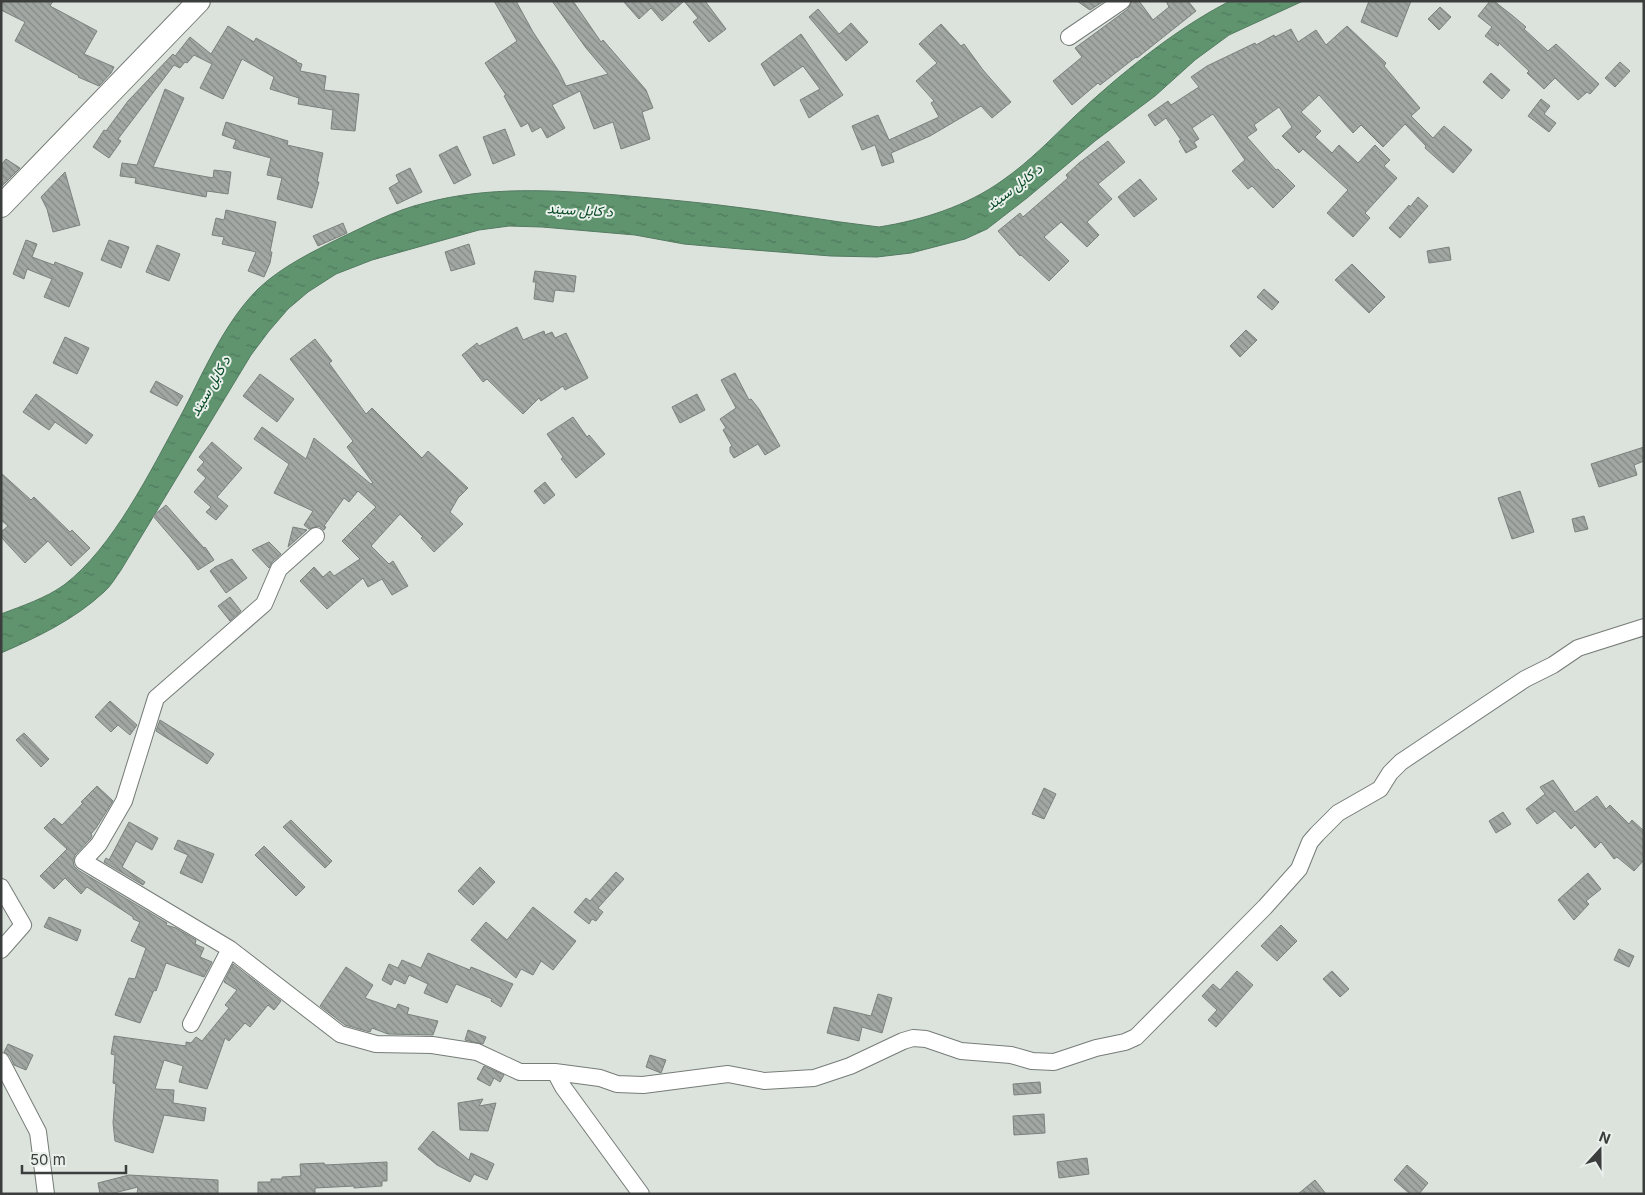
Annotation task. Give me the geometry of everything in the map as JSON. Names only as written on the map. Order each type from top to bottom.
[{"type":"main road","points":[[1,206],[199,1]]},
{"type":"street","points":[[1069,37],[1122,1]]},
{"type":"street","points":[[316,536],[279,569],[264,604],[156,698],[124,801],[99,844],[83,862],[230,949],[340,1034],[376,1044],[432,1045],[477,1052],[520,1072],[555,1072],[600,1078],[617,1084],[643,1085],[728,1074],[764,1081],[814,1078],[850,1066],[913,1038],[926,1039],[961,1051],[1011,1055],[1032,1061],[1046,1062],[1054,1062],[1104,1046],[1125,1042],[1136,1037],[1265,908],[1299,869],[1310,842],[1317,834],[1338,813],[1380,789],[1401,762],[1525,678],[1553,665],[1578,648],[1644,627]]},
{"type":"street","points":[[1,887],[23,925],[1,950]]},
{"type":"street","points":[[191,1024],[230,949]]},
{"type":"street","points":[[1,1061],[38,1132],[46,1194]]},
{"type":"street","points":[[555,1072],[563,1087],[641,1194]]},
{"type":"water","name":"د کابل سيند","points":[[1230,1],[1303,1],[1229,35],[1195,60],[1155,96],[1095,141],[987,229],[965,239],[911,253],[877,257],[831,256],[684,244],[635,235],[509,226],[479,230],[372,260],[336,274],[308,292],[288,309],[251,355],[109,587],[93,602],[68,619],[42,634],[1,653],[1,614],[57,590],[82,569],[99,551],[130,507],[234,318],[267,281],[308,254],[371,223],[403,210],[449,198],[497,192],[545,191],[655,198],[739,207],[879,227],[928,216],[975,197],[1013,173],[1110,85],[1148,54],[1209,12]]},
{"type":"building","points":[[1,1],[53,1],[50,6],[97,31],[84,54],[114,67],[111,73],[99,86],[78,77],[15,41],[25,22],[1,10]]},
{"type":"building","points":[[494,1],[516,1],[566,86],[608,74],[586,48],[552,1],[573,1],[601,42],[603,40],[646,90],[653,108],[642,112],[650,139],[621,149],[613,122],[594,129],[580,91],[552,105],[565,128],[547,138],[541,127],[532,132],[528,123],[521,127],[504,96],[506,95],[485,63],[517,41]]},
{"type":"building","points":[[623,1],[684,1],[662,21],[651,8],[639,19]]},
{"type":"building","points":[[684,1],[705,1],[726,29],[709,42],[693,22],[698,18]]},
{"type":"building","points":[[1077,1],[1104,1],[1090,10]]},
{"type":"building","points":[[1132,1],[1139,1],[1153,20],[1169,7],[1166,1],[1188,1],[1196,11],[1137,58],[1100,85],[1098,83],[1072,105],[1053,81],[1082,57],[1075,48],[1128,9]]},
{"type":"building","points":[[1369,1],[1411,1],[1397,37],[1361,22]]},
{"type":"building","points":[[1490,1],[1494,1],[1526,27],[1524,29],[1548,51],[1556,44],[1599,84],[1590,94],[1587,92],[1578,100],[1555,78],[1544,89],[1527,73],[1529,71],[1499,43],[1498,46],[1485,36],[1492,27],[1478,16]]},
{"type":"building","points":[[1440,7],[1451,17],[1439,30],[1428,19]]},
{"type":"building","points":[[818,9],[839,34],[851,23],[868,42],[846,61],[809,17]]},
{"type":"building","points":[[941,24],[961,46],[964,44],[983,70],[1011,102],[992,118],[981,106],[930,136],[891,153],[894,162],[882,166],[875,145],[862,150],[852,126],[878,115],[889,140],[939,117],[931,103],[934,101],[916,81],[937,63],[919,44]]},
{"type":"building","points":[[228,26],[254,42],[256,38],[302,64],[300,71],[326,76],[324,90],[359,94],[355,131],[331,129],[333,110],[298,104],[299,98],[270,89],[274,77],[242,59],[223,99],[200,88],[212,64],[194,55],[180,68],[174,65],[118,139],[121,141],[109,158],[93,147],[104,130],[106,131],[128,101],[173,54],[175,56],[190,37],[211,54]]},
{"type":"building","points":[[1347,26],[1386,63],[1384,66],[1420,108],[1411,116],[1433,138],[1444,126],[1472,150],[1453,173],[1425,148],[1426,146],[1405,124],[1383,147],[1361,125],[1353,133],[1319,95],[1301,112],[1321,131],[1315,137],[1332,153],[1339,145],[1358,163],[1375,145],[1390,160],[1384,166],[1397,178],[1365,213],[1370,218],[1353,237],[1327,213],[1348,190],[1303,149],[1299,153],[1282,136],[1292,127],[1279,107],[1254,125],[1257,130],[1247,137],[1276,170],[1278,169],[1295,186],[1273,208],[1252,186],[1248,189],[1232,171],[1245,160],[1213,114],[1192,128],[1199,139],[1194,142],[1197,147],[1186,153],[1179,141],[1181,140],[1166,118],[1155,126],[1148,115],[1168,101],[1171,105],[1199,87],[1191,77],[1207,66],[1255,43],[1256,45],[1274,35],[1275,37],[1291,29],[1298,42],[1316,30],[1326,45]]},
{"type":"building","points":[[801,34],[843,95],[809,118],[800,100],[820,89],[803,66],[774,86],[761,64]]},
{"type":"building","points":[[1620,62],[1630,71],[1615,87],[1605,78]]},
{"type":"building","points":[[1491,73],[1510,90],[1502,99],[1483,82]]},
{"type":"building","points":[[165,89],[184,98],[153,167],[213,178],[214,170],[231,172],[228,194],[207,191],[206,197],[135,183],[136,178],[120,176],[122,163],[137,165]]},
{"type":"building","points":[[1541,99],[1550,106],[1544,114],[1556,123],[1549,132],[1528,116]]},
{"type":"building","points":[[226,122],[288,141],[287,145],[323,153],[317,182],[319,182],[312,208],[277,199],[282,178],[267,175],[271,158],[233,148],[236,140],[222,135]]},
{"type":"building","points":[[505,129],[515,155],[493,164],[483,137]]},
{"type":"building","points":[[1108,141],[1125,162],[1098,184],[1112,199],[1087,222],[1099,235],[1087,247],[1061,222],[1044,237],[1069,261],[1049,281],[1020,256],[998,231],[1020,213],[1023,217],[1068,178],[1066,175],[1079,163]]},
{"type":"building","points":[[457,146],[471,175],[454,184],[439,155]]},
{"type":"building","points":[[6,159],[20,168],[1,187],[1,165]]},
{"type":"building","points":[[410,168],[422,192],[397,204],[389,188],[399,182],[396,175]]},
{"type":"building","points":[[65,172],[80,225],[53,232],[47,209],[41,197]]},
{"type":"building","points":[[1140,179],[1157,199],[1134,217],[1118,197]]},
{"type":"building","points":[[1418,197],[1428,206],[1400,238],[1389,228]]},
{"type":"building","points":[[226,210],[276,222],[270,252],[272,252],[270,263],[264,277],[248,271],[256,252],[222,244],[224,237],[212,235],[216,218],[224,220]]},
{"type":"building","points":[[343,223],[347,233],[318,246],[313,236]]},
{"type":"building","points":[[26,240],[37,244],[32,257],[54,265],[55,262],[83,273],[69,307],[44,297],[52,279],[27,269],[24,279],[13,274]]},
{"type":"building","points":[[109,240],[129,247],[121,268],[101,260]]},
{"type":"building","points":[[469,244],[475,264],[451,271],[445,252]]},
{"type":"building","points":[[157,245],[180,254],[169,281],[146,272]]},
{"type":"building","points":[[1449,247],[1451,260],[1429,263],[1427,251]]},
{"type":"building","points":[[1352,264],[1385,297],[1369,313],[1335,280]]},
{"type":"building","points":[[535,271],[576,276],[574,292],[555,290],[553,302],[534,299],[536,282],[533,282]]},
{"type":"building","points":[[1264,289],[1279,302],[1272,310],[1257,297]]},
{"type":"building","points":[[517,327],[523,340],[544,331],[545,335],[552,332],[555,338],[566,333],[588,378],[565,390],[563,386],[541,401],[539,398],[523,414],[487,379],[483,382],[462,355],[477,343],[479,346]]},
{"type":"building","points":[[1246,330],[1257,340],[1240,357],[1230,346]]},
{"type":"building","points":[[65,337],[89,348],[77,374],[53,363]]},
{"type":"building","points":[[315,339],[332,361],[329,363],[366,414],[372,408],[422,458],[428,451],[468,488],[458,498],[450,512],[463,524],[434,552],[421,538],[423,537],[400,514],[371,546],[389,564],[393,561],[408,586],[392,595],[382,579],[368,587],[363,578],[327,609],[300,581],[314,567],[323,577],[330,571],[334,576],[360,559],[342,541],[376,507],[358,491],[349,502],[344,498],[324,526],[326,527],[324,530],[319,526],[309,529],[304,525],[313,511],[274,493],[289,464],[254,439],[262,427],[306,459],[314,438],[371,484],[373,483],[347,447],[353,441],[290,359]]},
{"type":"building","points":[[735,373],[749,400],[751,399],[759,409],[780,446],[765,455],[758,444],[734,458],[730,452],[730,447],[732,446],[723,430],[726,428],[720,419],[736,408],[721,380]]},
{"type":"building","points":[[260,374],[294,399],[277,422],[243,396]]},
{"type":"building","points":[[156,381],[183,396],[177,406],[150,392]]},
{"type":"building","points":[[36,394],[93,435],[86,444],[55,422],[49,430],[23,412]]},
{"type":"building","points":[[697,394],[705,410],[680,423],[672,407]]},
{"type":"building","points":[[573,417],[587,437],[589,435],[605,454],[576,478],[561,459],[563,457],[547,434]]},
{"type":"building","points":[[212,442],[242,468],[217,497],[228,506],[216,520],[206,512],[211,507],[194,492],[206,478],[197,470],[204,462],[199,457]]},
{"type":"building","points":[[1644,447],[1644,461],[1634,465],[1637,475],[1599,487],[1591,464]]},
{"type":"building","points":[[1,473],[31,500],[34,497],[70,532],[72,530],[90,548],[71,566],[48,541],[25,563],[1,537],[1,532],[8,526],[1,520]]},
{"type":"building","points":[[545,482],[555,495],[544,504],[534,491]]},
{"type":"building","points":[[1520,491],[1534,532],[1512,539],[1498,498]]},
{"type":"building","points":[[166,505],[205,547],[214,560],[198,570],[153,516]]},
{"type":"building","points":[[1584,516],[1588,529],[1575,532],[1572,519]]},
{"type":"building","points":[[293,527],[307,530],[288,547]]},
{"type":"building","points":[[269,542],[281,554],[272,562],[269,568],[252,550]]},
{"type":"building","points":[[232,559],[247,578],[226,593],[210,571]]},
{"type":"building","points":[[230,597],[241,611],[230,621],[218,606]]},
{"type":"building","points":[[110,701],[137,725],[130,735],[118,725],[111,732],[95,717]]},
{"type":"building","points":[[160,720],[214,754],[207,764],[156,731]]},
{"type":"building","points":[[24,733],[49,759],[41,767],[16,740]]},
{"type":"building","points":[[1553,780],[1575,812],[1597,796],[1606,809],[1610,805],[1629,824],[1632,820],[1644,831],[1644,860],[1634,871],[1617,857],[1614,859],[1601,842],[1595,848],[1575,825],[1571,829],[1555,811],[1537,824],[1526,809],[1545,794],[1540,787]]},
{"type":"building","points":[[97,786],[113,801],[91,834],[91,838],[75,855],[73,860],[74,866],[167,923],[166,925],[176,928],[196,940],[195,944],[204,948],[200,957],[212,962],[204,977],[166,963],[156,991],[154,990],[140,1023],[115,1015],[129,978],[135,979],[146,948],[131,941],[140,922],[87,887],[81,894],[65,878],[54,889],[40,876],[67,849],[44,828],[54,818],[62,825]]},
{"type":"building","points":[[1044,788],[1056,794],[1044,819],[1032,814]]},
{"type":"building","points":[[1503,812],[1511,824],[1496,833],[1489,821]]},
{"type":"building","points":[[291,820],[332,861],[325,868],[283,827]]},
{"type":"building","points":[[129,822],[158,838],[152,850],[136,841],[122,867],[145,882],[143,885],[104,862],[106,858],[109,860]]},
{"type":"building","points":[[178,840],[214,854],[202,883],[180,873],[188,855],[174,849]]},
{"type":"building","points":[[264,846],[305,887],[296,896],[255,855]]},
{"type":"building","points":[[480,867],[495,882],[473,905],[458,891]]},
{"type":"building","points":[[616,872],[624,879],[598,908],[603,912],[596,921],[592,919],[589,924],[574,912],[586,898],[590,901]]},
{"type":"building","points":[[1588,873],[1601,889],[1586,901],[1589,904],[1574,920],[1558,900]]},
{"type":"building","points":[[533,907],[576,941],[553,970],[541,961],[533,975],[521,969],[516,978],[471,940],[486,922],[507,940]]},
{"type":"building","points":[[49,917],[81,930],[77,941],[44,927]]},
{"type":"building","points":[[1281,925],[1297,941],[1277,961],[1261,946]]},
{"type":"building","points":[[1619,949],[1634,956],[1629,967],[1614,960]]},
{"type":"building","points":[[428,953],[470,970],[471,967],[513,984],[501,1007],[491,1001],[492,999],[456,984],[447,1003],[424,993],[428,984],[409,975],[405,984],[394,979],[391,985],[382,980],[389,964],[398,968],[402,960],[421,968]]},
{"type":"building","points":[[233,964],[281,1001],[274,1010],[268,1005],[250,1027],[245,1023],[229,1041],[225,1038],[207,1089],[179,1082],[183,1066],[164,1060],[155,1089],[174,1090],[173,1103],[206,1108],[204,1121],[164,1115],[153,1153],[115,1141],[113,1123],[116,1084],[113,1083],[115,1055],[111,1054],[114,1036],[186,1046],[186,1042],[191,1043],[196,1037],[202,1041],[229,1008],[225,1005],[237,990],[224,982]]},
{"type":"building","points":[[346,967],[373,985],[365,998],[396,1009],[398,1004],[409,1008],[407,1014],[438,1021],[433,1035],[388,1034],[372,1028],[370,1032],[345,1025],[320,1006]]},
{"type":"building","points":[[1237,971],[1253,985],[1216,1027],[1208,1020],[1217,1010],[1202,996],[1213,984],[1220,990]]},
{"type":"building","points":[[1332,971],[1349,989],[1340,997],[1323,979]]},
{"type":"building","points":[[878,994],[892,998],[882,1033],[862,1027],[859,1041],[827,1033],[834,1007],[871,1016]]},
{"type":"building","points":[[468,1030],[486,1037],[483,1044],[465,1040]]},
{"type":"building","points":[[8,1044],[33,1055],[26,1070],[14,1065],[10,1056],[4,1052]]},
{"type":"building","points":[[650,1055],[666,1060],[661,1073],[646,1067]]},
{"type":"building","points":[[484,1066],[504,1075],[500,1082],[494,1078],[490,1086],[477,1079]]},
{"type":"building","points":[[1040,1082],[1041,1093],[1014,1095],[1013,1084]]},
{"type":"building","points":[[483,1099],[479,1106],[496,1103],[488,1131],[460,1130],[458,1103]]},
{"type":"building","points":[[1044,1114],[1045,1133],[1014,1135],[1013,1116]]},
{"type":"building","points":[[433,1131],[469,1160],[471,1153],[494,1164],[487,1180],[474,1174],[470,1182],[437,1165],[418,1149]]},
{"type":"building","points":[[1087,1158],[1089,1174],[1059,1178],[1057,1162]]},
{"type":"building","points":[[387,1162],[387,1181],[382,1181],[382,1186],[315,1188],[315,1194],[258,1194],[258,1182],[271,1182],[271,1179],[301,1176],[300,1164],[324,1163],[325,1165]]},
{"type":"building","points":[[1407,1165],[1428,1183],[1419,1194],[1410,1194],[1394,1180]]},
{"type":"building","points":[[129,1175],[218,1180],[218,1194],[149,1192],[148,1194],[137,1194],[138,1187],[110,1194],[100,1194],[98,1183]]},
{"type":"building","points":[[1315,1180],[1326,1194],[1298,1194]]}]
